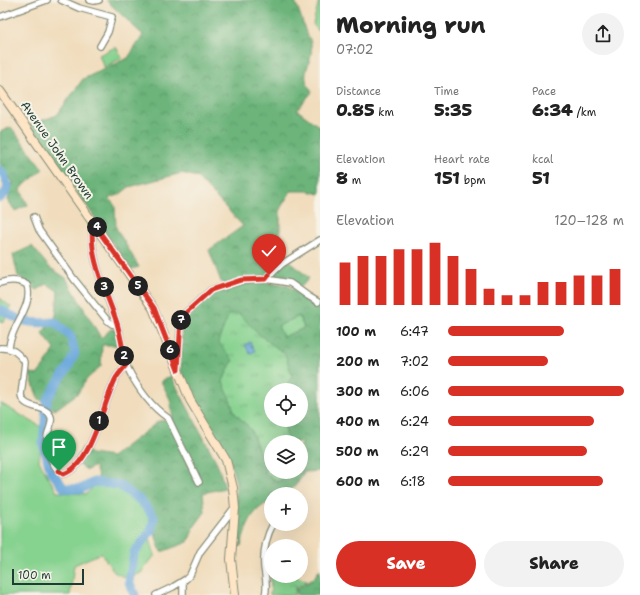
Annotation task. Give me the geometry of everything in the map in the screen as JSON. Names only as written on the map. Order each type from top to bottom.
[{"type":"main road","name":"Avenue John Brown","points":[[0,91],[154,308],[190,400],[226,460],[234,488],[231,559],[235,595]]},
{"type":"street","points":[[0,17],[46,0]]},
{"type":"street","points":[[61,0],[79,8],[112,17],[108,32],[100,46]]},
{"type":"street","points":[[89,0],[99,0]]},
{"type":"street","points":[[34,217],[39,230],[78,284],[107,320],[112,324],[117,325]]},
{"type":"street","points":[[93,223],[91,236],[93,254],[117,325],[126,365],[141,392],[160,413],[168,418],[199,482]]},
{"type":"street","points":[[266,279],[282,264],[320,240]]},
{"type":"street","points":[[178,370],[181,317],[211,290],[219,285],[241,280],[266,279],[290,283],[318,302]]},
{"type":"street","points":[[0,283],[13,281],[23,282],[27,285],[28,289],[27,301],[11,338],[9,348]]},
{"type":"street","points":[[0,348],[9,348],[17,353],[25,362],[21,395],[22,400],[25,403],[46,412],[51,421],[47,439],[50,456],[54,466],[63,474],[69,472],[84,457],[115,379],[126,365]]},
{"type":"street","points":[[156,595],[183,581],[190,574],[200,552],[234,508]]},
{"type":"street","points":[[265,595],[264,565],[270,531]]},
{"type":"street","points":[[183,581],[183,595]]},
{"type":"green space","points":[[106,0],[294,0],[310,41],[311,51],[306,79],[312,92],[297,110],[320,127],[320,194],[309,191],[291,191],[280,209],[280,237],[286,258],[309,278],[301,287],[290,280],[265,276],[222,284],[209,250],[243,226],[197,177],[182,173],[129,187],[119,195],[109,198],[115,206],[116,228],[139,267],[131,269],[30,125],[57,115],[83,79],[128,58],[143,35]]},
{"type":"green space","points":[[320,0],[320,33],[313,24]]},
{"type":"green space","points":[[116,47],[122,58],[104,67],[99,55]]},
{"type":"green space","points":[[11,127],[43,169],[20,189],[28,205],[15,211],[8,200],[13,182],[0,164],[0,132]]},
{"type":"green space","points":[[32,246],[49,267],[66,278],[101,338],[111,329],[116,330],[119,345],[102,345],[101,366],[87,379],[78,393],[55,410],[38,398],[29,372],[37,375],[55,349],[42,333],[56,316],[58,291],[47,284],[37,290],[18,276],[13,255]]},
{"type":"green space","points":[[267,283],[288,286],[320,308],[319,471],[308,472],[308,435],[286,435],[285,427],[308,427],[308,383],[288,383],[292,376],[285,354],[261,336],[233,360],[223,381],[235,413],[251,430],[264,466],[264,479],[274,479],[278,482],[282,479],[300,479],[294,487],[264,487],[264,505],[258,509],[250,519],[241,546],[236,544],[236,482],[230,461],[206,422],[181,371],[182,318],[213,292],[243,284]],"holes":[[[299,316],[304,328],[283,337],[278,326]]]},
{"type":"green space","points":[[0,298],[11,307],[4,321],[0,322]]},
{"type":"green space","points":[[229,314],[239,314],[261,336],[285,354],[292,376],[288,383],[264,383],[264,427],[285,427],[286,435],[264,435],[264,466],[251,430],[235,413],[223,381],[233,360],[218,342]]},
{"type":"green space","points":[[299,316],[304,328],[283,338],[278,326]]},
{"type":"green space","points":[[171,376],[217,463],[225,488],[203,493],[205,512],[194,527],[188,542],[161,552],[154,531],[156,518],[142,499],[117,483],[99,480],[95,466],[87,470],[74,461],[83,447],[91,454],[112,457],[159,421],[173,419],[170,399],[161,381]]},
{"type":"green space","points":[[0,403],[43,428],[39,461],[57,492],[86,494],[96,484],[119,488],[139,502],[151,518],[148,533],[155,555],[141,573],[127,579],[114,572],[101,553],[74,565],[70,595],[0,595]]},
{"type":"green space","points":[[274,479],[282,479],[278,482]]},
{"type":"green space","points":[[320,569],[320,595],[297,595],[296,589],[313,579]]},
{"type":"green space","points":[[271,583],[304,583],[295,588],[295,595],[270,595]]},
{"type":"water","points":[[250,342],[255,351],[250,354],[245,345]]},
{"type":"waterway","points":[[0,170],[4,175],[8,186],[6,192],[0,198]]},
{"type":"waterway","points":[[0,310],[27,322],[55,322],[71,337],[75,353],[68,368],[47,400],[43,445],[51,471],[64,488],[81,489],[94,482],[119,485],[141,501],[154,517],[151,531],[134,553],[129,582],[135,595]]},
{"type":"route","points":[[59,471],[63,474],[69,472],[84,457],[90,446],[115,379],[126,365],[119,332],[93,254],[91,236],[93,223],[154,308],[178,370],[181,317],[211,290],[241,280],[266,279],[269,275]]}]
